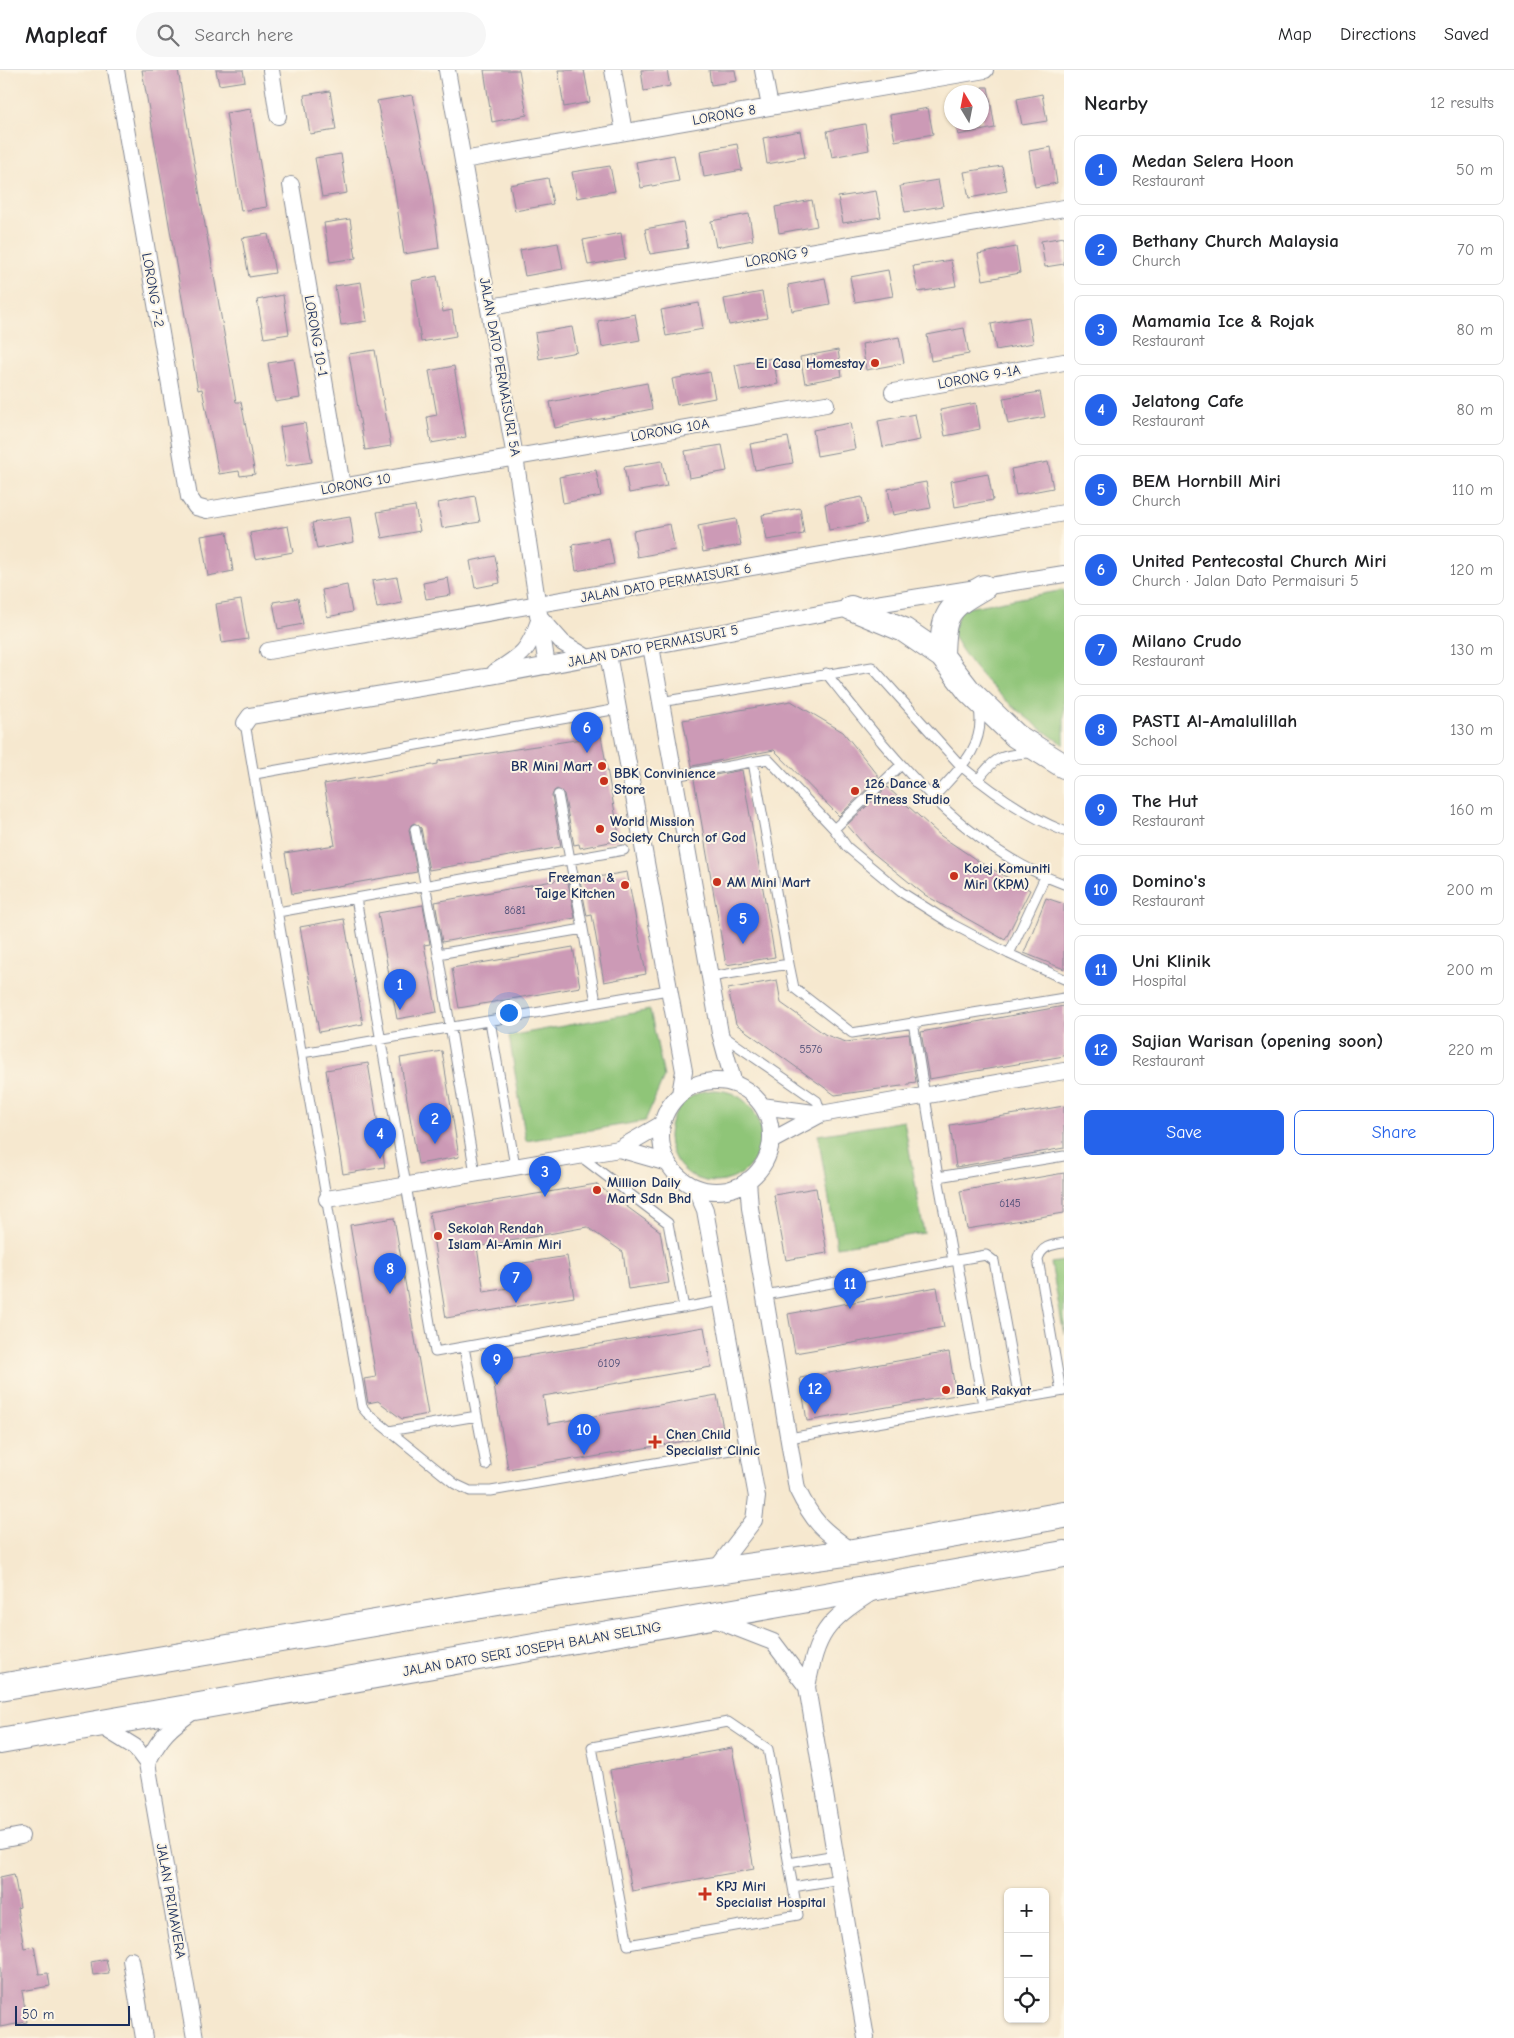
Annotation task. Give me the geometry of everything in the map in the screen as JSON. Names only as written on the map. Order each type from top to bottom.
[{"type":"main road","points":[[0,1687],[498,1602],[853,1552],[1064,1515]]},
{"type":"main road","name":"JALAN DATO SERI JOSEPH BALAN SELING","points":[[0,1741],[198,1708],[1064,1554]]},
{"type":"street","name":"LORONG 7-2","points":[[116,70],[188,497],[196,507]]},
{"type":"street","points":[[271,70],[278,116]]},
{"type":"street","name":"JALAN DATO PERMAISURI 5A","points":[[447,70],[516,457],[547,666]]},
{"type":"street","points":[[613,70],[624,132]]},
{"type":"street","points":[[763,70],[770,107]]},
{"type":"street","name":"LORONG 8","points":[[462,160],[770,107],[916,76],[984,70]]},
{"type":"street","name":"LORONG 10-1","points":[[291,185],[342,486]]},
{"type":"street","name":"LORONG 9","points":[[490,307],[1064,208]]},
{"type":"street","name":"LORONG 9-1A","points":[[893,392],[1064,362]]},
{"type":"street","name":"LORONG 10A","points":[[516,457],[826,404]]},
{"type":"street","name":"LORONG 10","points":[[196,507],[207,510],[516,457]]},
{"type":"street","name":"JALAN DATO PERMAISURI 6","points":[[268,651],[538,614],[1064,513]]},
{"type":"street","name":"JALAN DATO PERMAISURI 5","points":[[245,723],[250,716],[486,677],[851,608],[1064,574]]},
{"type":"street","points":[[942,656],[943,632],[948,613],[959,601],[984,587]]},
{"type":"street","points":[[851,608],[904,630],[942,656],[977,698],[1016,736],[1064,766]]},
{"type":"street","points":[[538,614],[563,643],[588,658]]},
{"type":"street","points":[[486,677],[523,654],[533,638],[538,614]]},
{"type":"street","points":[[650,646],[720,1033],[734,1084]]},
{"type":"street","points":[[608,654],[684,1071],[680,1094]]},
{"type":"street","points":[[771,1141],[821,1114],[1064,1071]]},
{"type":"street","points":[[715,1081],[734,1084],[750,1092],[762,1106],[770,1123],[771,1141],[767,1156],[760,1169],[748,1180],[732,1188],[714,1190],[695,1187],[680,1177],[668,1163],[661,1138],[662,1124],[668,1108],[680,1094],[696,1084],[715,1081]]},
{"type":"street","points":[[762,1106],[821,1114]]},
{"type":"street","points":[[327,1199],[619,1149],[662,1124]]},
{"type":"street","points":[[619,1149],[668,1163]]},
{"type":"street","points":[[748,1180],[750,1208],[790,1438],[797,1489],[810,1516],[824,1530],[853,1552]]},
{"type":"street","points":[[695,1187],[706,1210],[757,1497],[754,1520],[714,1572]]},
{"type":"street","points":[[866,2038],[807,1687],[812,1661],[822,1634],[841,1612],[879,1588]]},
{"type":"street","points":[[710,1617],[773,1642],[807,1687]]},
{"type":"street","points":[[98,1724],[134,1747],[147,1764],[158,1741],[170,1728],[198,1708]]},
{"type":"street","name":"JALAN PRIMAVERA","points":[[147,1764],[195,2038]]},
{"type":"street","points":[[0,1840],[21,1836]]},
{"type":"street","points":[[131,1960],[144,2038]]},
{"type":"lane","points":[[660,702],[826,673],[872,667],[961,766],[978,780],[1037,820],[1064,831]]},
{"type":"lane","points":[[826,673],[901,765],[933,798],[990,845],[1045,877],[1064,884]]},
{"type":"lane","points":[[933,798],[961,766],[980,735],[977,698]]},
{"type":"lane","points":[[255,774],[618,709]]},
{"type":"lane","points":[[245,723],[360,1399],[367,1413],[455,1484],[470,1491],[491,1491],[748,1447]]},
{"type":"lane","points":[[978,780],[990,764],[1003,756],[1042,752]]},
{"type":"lane","points":[[674,776],[768,759],[834,829],[848,847],[901,892],[950,923],[1008,954],[1064,979]]},
{"type":"lane","points":[[753,762],[794,988],[852,1033],[1064,998]]},
{"type":"lane","points":[[834,829],[901,765]]},
{"type":"lane","points":[[558,795],[596,1002]]},
{"type":"lane","points":[[415,829],[475,1173]]},
{"type":"lane","points":[[278,912],[624,850]]},
{"type":"lane","points":[[1008,954],[1045,877]]},
{"type":"lane","points":[[356,898],[435,1352],[721,1301]]},
{"type":"lane","points":[[438,954],[583,929]]},
{"type":"lane","points":[[710,977],[789,964]]},
{"type":"lane","points":[[302,1053],[668,990]]},
{"type":"lane","points":[[490,1021],[516,1166]]},
{"type":"lane","points":[[912,1022],[938,1177],[983,1405]]},
{"type":"lane","points":[[720,1033],[817,1101],[821,1114]]},
{"type":"lane","points":[[580,1155],[668,1223],[684,1308]]},
{"type":"lane","points":[[938,1177],[1064,1156]]},
{"type":"lane","points":[[790,1438],[1062,1391],[1038,1259],[1041,1250],[1048,1246],[1064,1243]]},
{"type":"lane","points":[[765,1294],[986,1254],[994,1261],[1019,1399]]},
{"type":"lane","points":[[464,1347],[486,1465]]},
{"type":"lane","points":[[389,1431],[477,1416]]},
{"type":"lane","points":[[728,1722],[768,1750],[789,1863],[798,1915],[628,1946],[592,1747],[728,1722]]},
{"type":"lane","points":[[789,1863],[836,1855]]},
{"type":"lane","points":[[793,1887],[840,1879]]},
{"type":"green space","points":[[1064,590],[1064,745],[1001,696],[974,667],[952,634],[961,609]]},
{"type":"green space","points":[[650,1010],[664,1077],[645,1121],[526,1141],[509,1036]]},
{"type":"green space","points":[[715,1090],[724,1091],[741,1098],[753,1110],[760,1127],[760,1145],[753,1162],[741,1174],[724,1181],[715,1182],[706,1181],[689,1174],[677,1162],[670,1145],[669,1136],[670,1127],[677,1110],[689,1098],[706,1091]]},
{"type":"green space","points":[[904,1121],[924,1233],[837,1247],[818,1135]]},
{"type":"green space","points":[[1064,1261],[1064,1334],[1051,1263]]},
{"type":"building","points":[[142,70],[178,70],[236,402],[241,402],[255,474],[240,476],[239,471],[219,474],[202,389],[198,390]]},
{"type":"building","points":[[216,70],[243,70],[245,81],[219,85]]},
{"type":"building","points":[[484,70],[519,70],[527,115],[492,122]]},
{"type":"building","points":[[558,70],[584,70],[590,102],[564,107]]},
{"type":"building","points":[[641,70],[667,70],[670,86],[644,91]]},
{"type":"building","points":[[709,70],[735,70],[737,81],[711,85]]},
{"type":"building","points":[[330,91],[336,130],[310,134],[304,95]]},
{"type":"building","points":[[989,93],[995,128],[989,129]]},
{"type":"building","points":[[1042,94],[1047,121],[1022,125],[1017,99]]},
{"type":"building","points":[[412,95],[431,187],[439,248],[404,254],[392,172],[377,101]]},
{"type":"building","points":[[928,108],[933,134],[895,141],[890,115]]},
{"type":"building","points":[[251,109],[267,207],[241,211],[226,113]]},
{"type":"building","points":[[865,124],[869,150],[832,157],[827,131]]},
{"type":"building","points":[[957,130],[984,130],[958,135]]},
{"type":"building","points":[[800,131],[805,157],[767,164],[763,138]]},
{"type":"building","points":[[737,144],[742,170],[704,177],[700,151]]},
{"type":"building","points":[[1051,147],[1057,183],[1035,187],[1029,151]]},
{"type":"building","points":[[341,154],[347,193],[322,197],[315,158]]},
{"type":"building","points":[[674,155],[679,181],[641,188],[636,162]]},
{"type":"building","points":[[610,166],[615,191],[577,198],[572,172]]},
{"type":"building","points":[[1002,166],[1007,191],[969,198],[964,172]]},
{"type":"building","points":[[548,178],[553,204],[515,211],[510,185]]},
{"type":"building","points":[[938,180],[943,206],[905,212],[900,186]]},
{"type":"building","points":[[876,191],[881,217],[843,223],[838,197]]},
{"type":"building","points":[[812,200],[817,226],[779,233],[775,207]]},
{"type":"building","points":[[749,214],[753,240],[716,247],[711,221]]},
{"type":"building","points":[[350,219],[356,258],[330,262],[324,223]]},
{"type":"building","points":[[683,222],[688,248],[650,254],[645,229]]},
{"type":"building","points":[[621,233],[625,259],[588,265],[583,240]]},
{"type":"building","points":[[268,234],[275,273],[249,277],[242,238]]},
{"type":"building","points":[[1064,237],[1064,264],[1045,267],[1041,241]]},
{"type":"building","points":[[558,243],[563,269],[525,276],[520,250]]},
{"type":"building","points":[[1016,247],[1020,273],[983,280],[978,254]]},
{"type":"building","points":[[951,260],[956,286],[918,292],[913,266]]},
{"type":"building","points":[[888,270],[893,296],[855,302],[850,277]]},
{"type":"building","points":[[437,276],[443,312],[452,310],[456,336],[421,342],[412,281]]},
{"type":"building","points":[[825,278],[830,304],[792,311],[788,285]]},
{"type":"building","points":[[361,282],[367,321],[341,325],[335,286]]},
{"type":"building","points":[[762,292],[767,318],[729,325],[724,299]]},
{"type":"building","points":[[283,295],[289,334],[264,338],[257,300]]},
{"type":"building","points":[[699,303],[703,329],[666,336],[661,310]]},
{"type":"building","points":[[635,314],[640,340],[602,347],[598,321]]},
{"type":"building","points":[[1029,317],[1033,343],[996,350],[991,324]]},
{"type":"building","points":[[572,327],[577,352],[539,359],[535,333]]},
{"type":"building","points":[[964,328],[969,354],[931,361],[927,335]]},
{"type":"building","points":[[899,337],[904,363],[866,370],[862,344]]},
{"type":"building","points":[[375,350],[391,446],[365,450],[349,354]]},
{"type":"building","points":[[838,350],[842,376],[805,383],[800,357]]},
{"type":"building","points":[[773,358],[778,384],[740,391],[735,365]]},
{"type":"building","points":[[294,359],[300,398],[275,402],[268,363]]},
{"type":"building","points":[[454,366],[466,437],[431,443],[427,417],[437,415],[429,371]]},
{"type":"building","points":[[710,372],[715,398],[677,405],[672,379]]},
{"type":"building","points":[[647,383],[652,409],[555,428],[550,402]]},
{"type":"building","points":[[1040,392],[1045,417],[1008,424],[1003,398]]},
{"type":"building","points":[[976,403],[980,429],[945,436],[940,410]]},
{"type":"building","points":[[915,414],[920,440],[883,447],[878,421]]},
{"type":"building","points":[[305,423],[312,462],[286,466],[280,427]]},
{"type":"building","points":[[850,423],[855,449],[817,456],[813,430]]},
{"type":"building","points":[[788,437],[793,463],[755,470],[750,444]]},
{"type":"building","points":[[722,445],[727,471],[689,478],[685,451]]},
{"type":"building","points":[[662,461],[667,486],[629,493],[624,467]]},
{"type":"building","points":[[1048,462],[1053,488],[1016,495],[1011,469]]},
{"type":"building","points":[[596,470],[601,496],[563,503],[559,477]]},
{"type":"building","points":[[988,474],[993,500],[955,507],[951,481]]},
{"type":"building","points":[[926,482],[931,508],[893,515],[888,489]]},
{"type":"building","points":[[475,496],[480,522],[442,528],[438,503]]},
{"type":"building","points":[[862,497],[867,523],[829,530],[825,504]]},
{"type":"building","points":[[415,506],[420,531],[382,538],[377,512]]},
{"type":"building","points":[[800,508],[804,534],[767,540],[762,515]]},
{"type":"building","points":[[350,517],[354,542],[317,549],[312,523]]},
{"type":"building","points":[[736,519],[741,545],[703,552],[698,526]]},
{"type":"building","points":[[670,524],[675,550],[637,557],[633,531]]},
{"type":"building","points":[[288,526],[293,552],[255,559],[250,533]]},
{"type":"building","points":[[227,532],[233,571],[208,576],[201,536]]},
{"type":"building","points":[[609,538],[614,564],[576,571],[572,545]]},
{"type":"building","points":[[495,556],[500,583],[475,588],[470,561]]},
{"type":"building","points":[[397,577],[402,603],[377,608],[372,581]]},
{"type":"building","points":[[448,578],[451,595],[426,599],[423,583]]},
{"type":"building","points":[[347,585],[352,612],[327,617],[322,590]]},
{"type":"building","points":[[298,598],[303,624],[278,629],[273,602]]},
{"type":"building","points":[[241,600],[248,639],[222,643],[216,604]]},
{"type":"building","points":[[791,701],[843,732],[878,775],[878,778],[839,816],[774,750],[692,766],[683,720]]},
{"type":"building","points":[[601,736],[620,840],[580,848],[579,844],[574,845],[564,794],[557,789],[552,796],[561,847],[429,870],[421,828],[414,823],[409,830],[417,872],[292,894],[285,853],[335,845],[324,784],[438,764],[438,761]]},
{"type":"building","points":[[742,770],[775,957],[726,965],[694,779]]},
{"type":"building","name":"Kolej Komuniti Miri (KPM)","points":[[887,787],[941,836],[981,863],[1030,890],[1005,940],[925,895],[868,849],[847,825]]},
{"type":"building","points":[[627,872],[646,974],[604,982],[592,915],[587,916],[580,880]]},
{"type":"building","points":[[564,879],[565,883],[568,883],[575,918],[442,942],[435,902]]},
{"type":"building","points":[[1046,898],[1064,904],[1064,969],[1024,953]]},
{"type":"building","points":[[423,905],[430,944],[424,945],[437,1012],[397,1019],[378,913]]},
{"type":"building","points":[[344,919],[363,1024],[319,1032],[300,927]]},
{"type":"building","points":[[573,947],[580,987],[459,1008],[452,968]]},
{"type":"building","points":[[777,980],[781,1003],[826,1035],[846,1042],[909,1034],[916,1082],[909,1083],[909,1085],[835,1095],[736,1024],[728,989]]},
{"type":"building","points":[[1064,1006],[1064,1056],[929,1079],[921,1032]]},
{"type":"building","points":[[442,1051],[459,1157],[418,1164],[400,1058]]},
{"type":"building","points":[[368,1063],[385,1167],[343,1174],[326,1070]]},
{"type":"building","points":[[1064,1106],[1064,1148],[956,1167],[950,1125]]},
{"type":"building","points":[[1064,1173],[1064,1213],[967,1229],[960,1191]]},
{"type":"building","points":[[596,1184],[660,1231],[669,1283],[628,1289],[623,1252],[587,1227],[477,1247],[484,1292],[508,1288],[505,1266],[567,1256],[574,1297],[446,1318],[429,1212]]},
{"type":"building","points":[[816,1188],[827,1253],[786,1260],[774,1195]]},
{"type":"building","points":[[394,1218],[428,1414],[402,1419],[378,1401],[368,1403],[364,1379],[376,1377],[350,1225]]},
{"type":"building","points":[[937,1287],[944,1327],[795,1353],[788,1314]]},
{"type":"building","points":[[704,1327],[711,1367],[543,1396],[548,1424],[717,1395],[724,1434],[576,1460],[575,1458],[508,1469],[490,1362]]},
{"type":"building","points":[[949,1352],[956,1395],[807,1421],[800,1378]]},
{"type":"building","points":[[732,1748],[754,1869],[632,1891],[610,1770]]},
{"type":"building","points":[[14,1874],[20,1907],[17,1908],[24,1948],[34,1946],[39,1974],[48,1973],[50,1986],[22,1991],[27,2022],[0,2027],[0,1877]]},
{"type":"building","points":[[106,1959],[109,1973],[93,1975],[91,1962]]},
{"type":"place","name":"El Casa Homestay","points":[[875,363]]},
{"type":"place","name":"United Pentecostal Church Miri","points":[[587,753]]},
{"type":"place","name":"BR Mini Mart","points":[[602,766]]},
{"type":"place","name":"BBK Convinience Store","points":[[604,781]]},
{"type":"place","name":"126 Dance & Fitness Studio","points":[[855,791]]},
{"type":"place","name":"World Mission Society Church of God","points":[[600,829]]},
{"type":"place","name":"Kolej Komuniti Miri (KPM)","points":[[954,876]]},
{"type":"place","name":"AM Mini Mart","points":[[717,882]]},
{"type":"place","name":"Freeman & Taige Kitchen","points":[[625,885]]},
{"type":"place","name":"BEM Hornbill Miri","points":[[743,944]]},
{"type":"place","name":"Medan Selera Hoon","points":[[400,1010]]},
{"type":"place","name":"Bethany Church Malaysia","points":[[435,1144]]},
{"type":"place","name":"Jelatong Cafe","points":[[380,1159]]},
{"type":"place","name":"Million Daily Mart Sdn Bhd","points":[[597,1190]]},
{"type":"place","name":"Mamamia Ice & Rojak","points":[[545,1197]]},
{"type":"place","name":"Sekolah Rendah Islam Al-Amin Miri","points":[[438,1236]]},
{"type":"place","name":"PASTI Al-Amalulillah","points":[[390,1294]]},
{"type":"place","name":"Milano Crudo","points":[[516,1303]]},
{"type":"place","name":"Uni Klinik","points":[[850,1309]]},
{"type":"place","name":"The Hut","points":[[497,1385]]},
{"type":"place","name":"Bank Rakyat","points":[[946,1390]]},
{"type":"place","name":"Sajian Warisan (opening soon)","points":[[815,1414]]},
{"type":"place","name":"Chen Child Specialist Clinic","points":[[655,1442]]},
{"type":"place","name":"Domino's","points":[[584,1455]]},
{"type":"place","name":"KPJ Miri Specialist Hospital","points":[[705,1894]]}]
